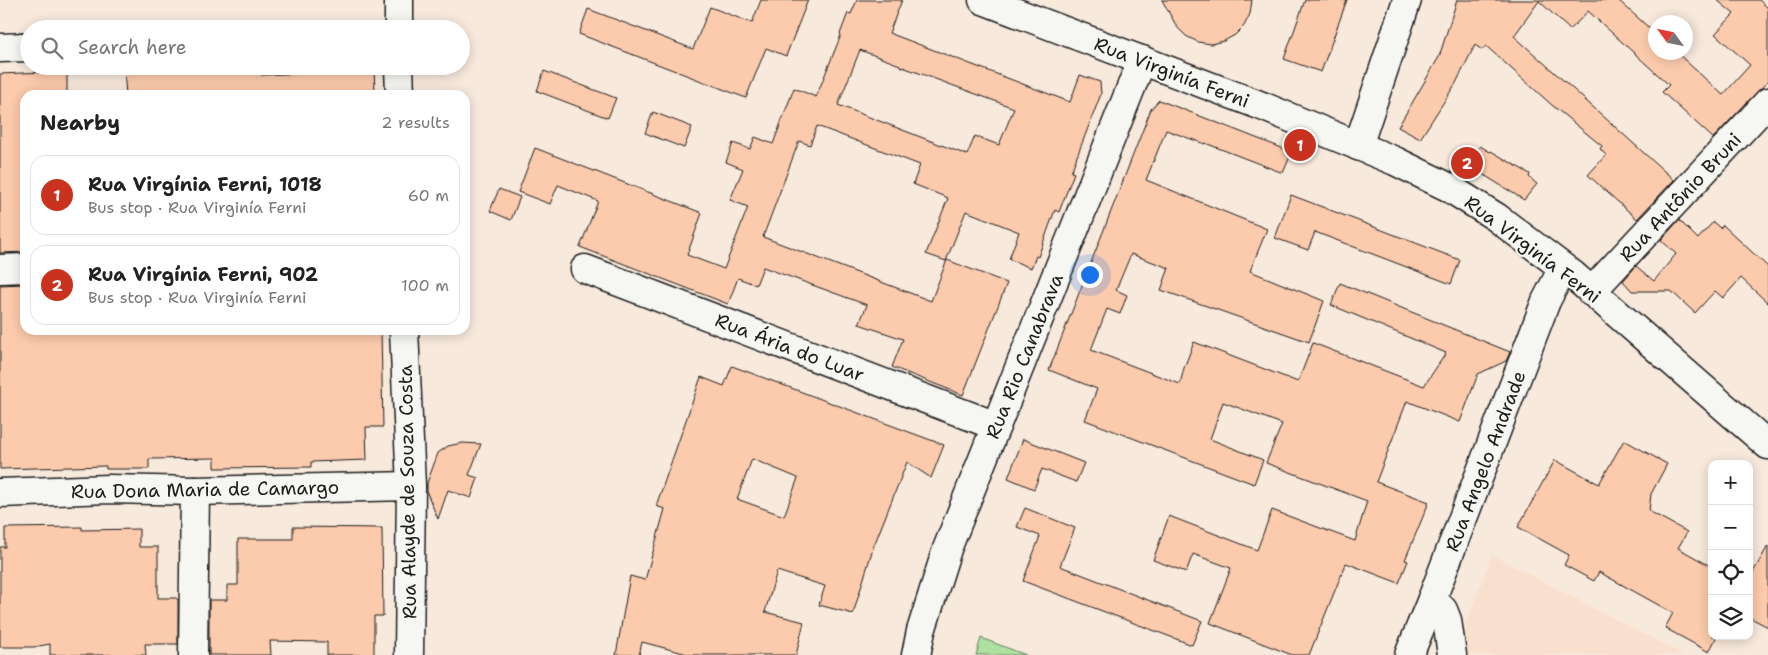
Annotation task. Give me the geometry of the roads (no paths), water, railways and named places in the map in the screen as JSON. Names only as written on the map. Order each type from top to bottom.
[{"type":"street","points":[[398,0],[399,20]]},
{"type":"street","name":"Rua Virginía Ferni","points":[[984,0],[1262,106],[1395,161],[1448,187],[1496,217],[1563,268],[1768,445]]},
{"type":"street","points":[[1358,146],[1407,0]]},
{"type":"street","points":[[0,48],[20,47]]},
{"type":"street","name":"Rua Rio Canabrava","points":[[916,655],[921,631],[948,549],[1142,60]]},
{"type":"street","points":[[399,75],[400,90]]},
{"type":"street","name":"Rua Antônio Bruni","points":[[1591,292],[1768,102]]},
{"type":"street","points":[[0,269],[20,268]]},
{"type":"street","name":"Rua Angelo Andrade","points":[[1409,655],[1546,301],[1563,268]]},
{"type":"street","name":"Rua Ária do Luar","points":[[584,269],[996,426]]},
{"type":"street","name":"Rua Alayde de Souza Costa","points":[[404,335],[411,486],[409,655]]},
{"type":"street","name":"Rua Dona Maria de Camargo","points":[[0,492],[109,489],[195,491],[411,486]]},
{"type":"street","points":[[193,655],[195,491]]},
{"type":"street","points":[[1432,599],[1443,610],[1447,620],[1452,655]]},
{"type":"place","name":"Rua Virgínia Ferni, 1018","points":[[1300,145]]},
{"type":"place","name":"Rua Virgínia Ferni, 902","points":[[1467,163]]}]
